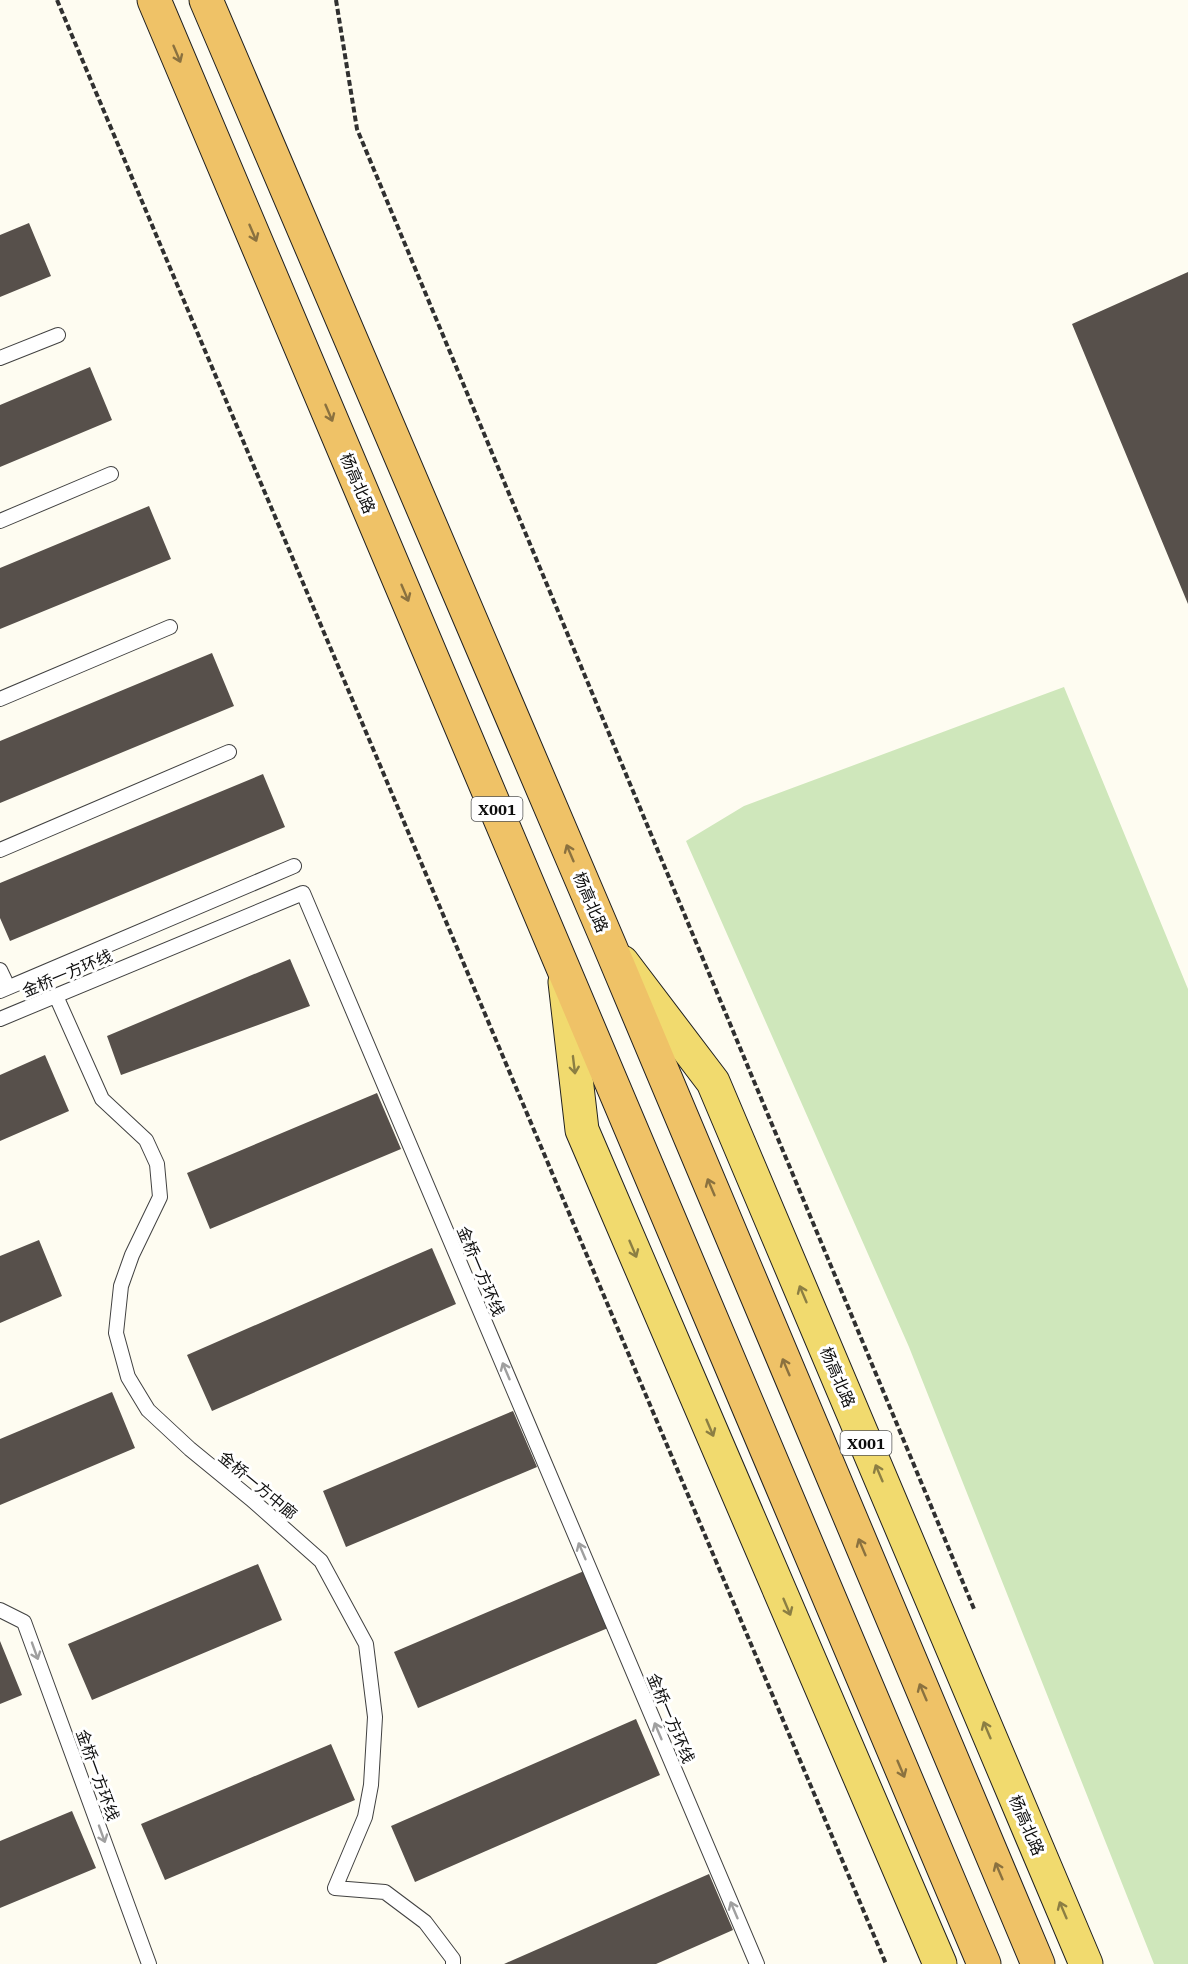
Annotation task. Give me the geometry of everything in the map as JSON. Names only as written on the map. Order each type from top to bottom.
[{"type":"highway","name":"杨高北路","points":[[206,0],[609,944],[1038,1964]]},
{"type":"highway","name":"杨高北路","points":[[155,6],[563,965],[984,1964]]},
{"type":"main road","name":"杨高北路","points":[[609,944],[713,1082],[1086,1964]]},
{"type":"main road","name":"杨高北路","points":[[563,965],[582,1130],[940,1964]]},
{"type":"lane","points":[[0,358],[58,334]]},
{"type":"lane","points":[[0,520],[111,474]]},
{"type":"lane","points":[[0,699],[170,627]]},
{"type":"lane","points":[[0,850],[229,752]]},
{"type":"lane","points":[[0,970],[4,989],[294,866]]},
{"type":"lane","name":"金桥一方环线","points":[[0,1019],[303,893],[757,1964]]},
{"type":"lane","name":"金桥一方中廊","points":[[56,996],[102,1099],[146,1140],[157,1164],[160,1197],[120,1286],[116,1333],[128,1377],[148,1410],[321,1561],[366,1644],[375,1717],[370,1785],[365,1817],[335,1888],[385,1892],[425,1922],[453,1959],[453,1964]]},
{"type":"lane","name":"金桥一方环线","points":[[0,1610],[24,1622],[149,1964]]},
{"type":"path","points":[[57,0],[886,1964]]},
{"type":"path","points":[[336,0],[357,129],[975,1610]]},
{"type":"green space","points":[[1064,687],[1188,989],[1188,1964],[1154,1964],[909,1347],[686,841],[744,806]]},
{"type":"building","points":[[29,223],[51,276],[0,297],[0,235]]},
{"type":"building","points":[[1188,272],[1188,604],[1072,324]]},
{"type":"building","points":[[90,367],[112,420],[0,467],[0,405]]},
{"type":"building","points":[[149,506],[171,559],[0,629],[0,568]]},
{"type":"building","points":[[212,653],[234,706],[0,803],[0,741]]},
{"type":"building","points":[[263,774],[285,827],[10,941],[0,918],[0,883]]},
{"type":"building","points":[[290,959],[310,1006],[121,1075],[107,1036]]},
{"type":"building","points":[[45,1055],[69,1111],[0,1141],[0,1075]]},
{"type":"building","points":[[377,1093],[401,1149],[210,1229],[187,1173]]},
{"type":"building","points":[[39,1240],[62,1296],[0,1323],[0,1256]]},
{"type":"building","points":[[432,1248],[456,1304],[212,1411],[187,1355]]},
{"type":"building","points":[[112,1392],[135,1448],[0,1505],[0,1439]]},
{"type":"building","points":[[513,1411],[537,1467],[346,1547],[323,1491]]},
{"type":"building","points":[[258,1564],[282,1620],[92,1700],[68,1644]]},
{"type":"building","points":[[584,1571],[608,1628],[418,1708],[394,1652]]},
{"type":"building","points":[[0,1641],[22,1695],[0,1704]]},
{"type":"building","points":[[636,1719],[660,1775],[415,1882],[391,1826]]},
{"type":"building","points":[[331,1744],[355,1800],[165,1880],[141,1824]]},
{"type":"building","points":[[72,1811],[96,1868],[0,1908],[0,1841]]},
{"type":"building","points":[[709,1874],[733,1930],[656,1964],[504,1964]]}]
